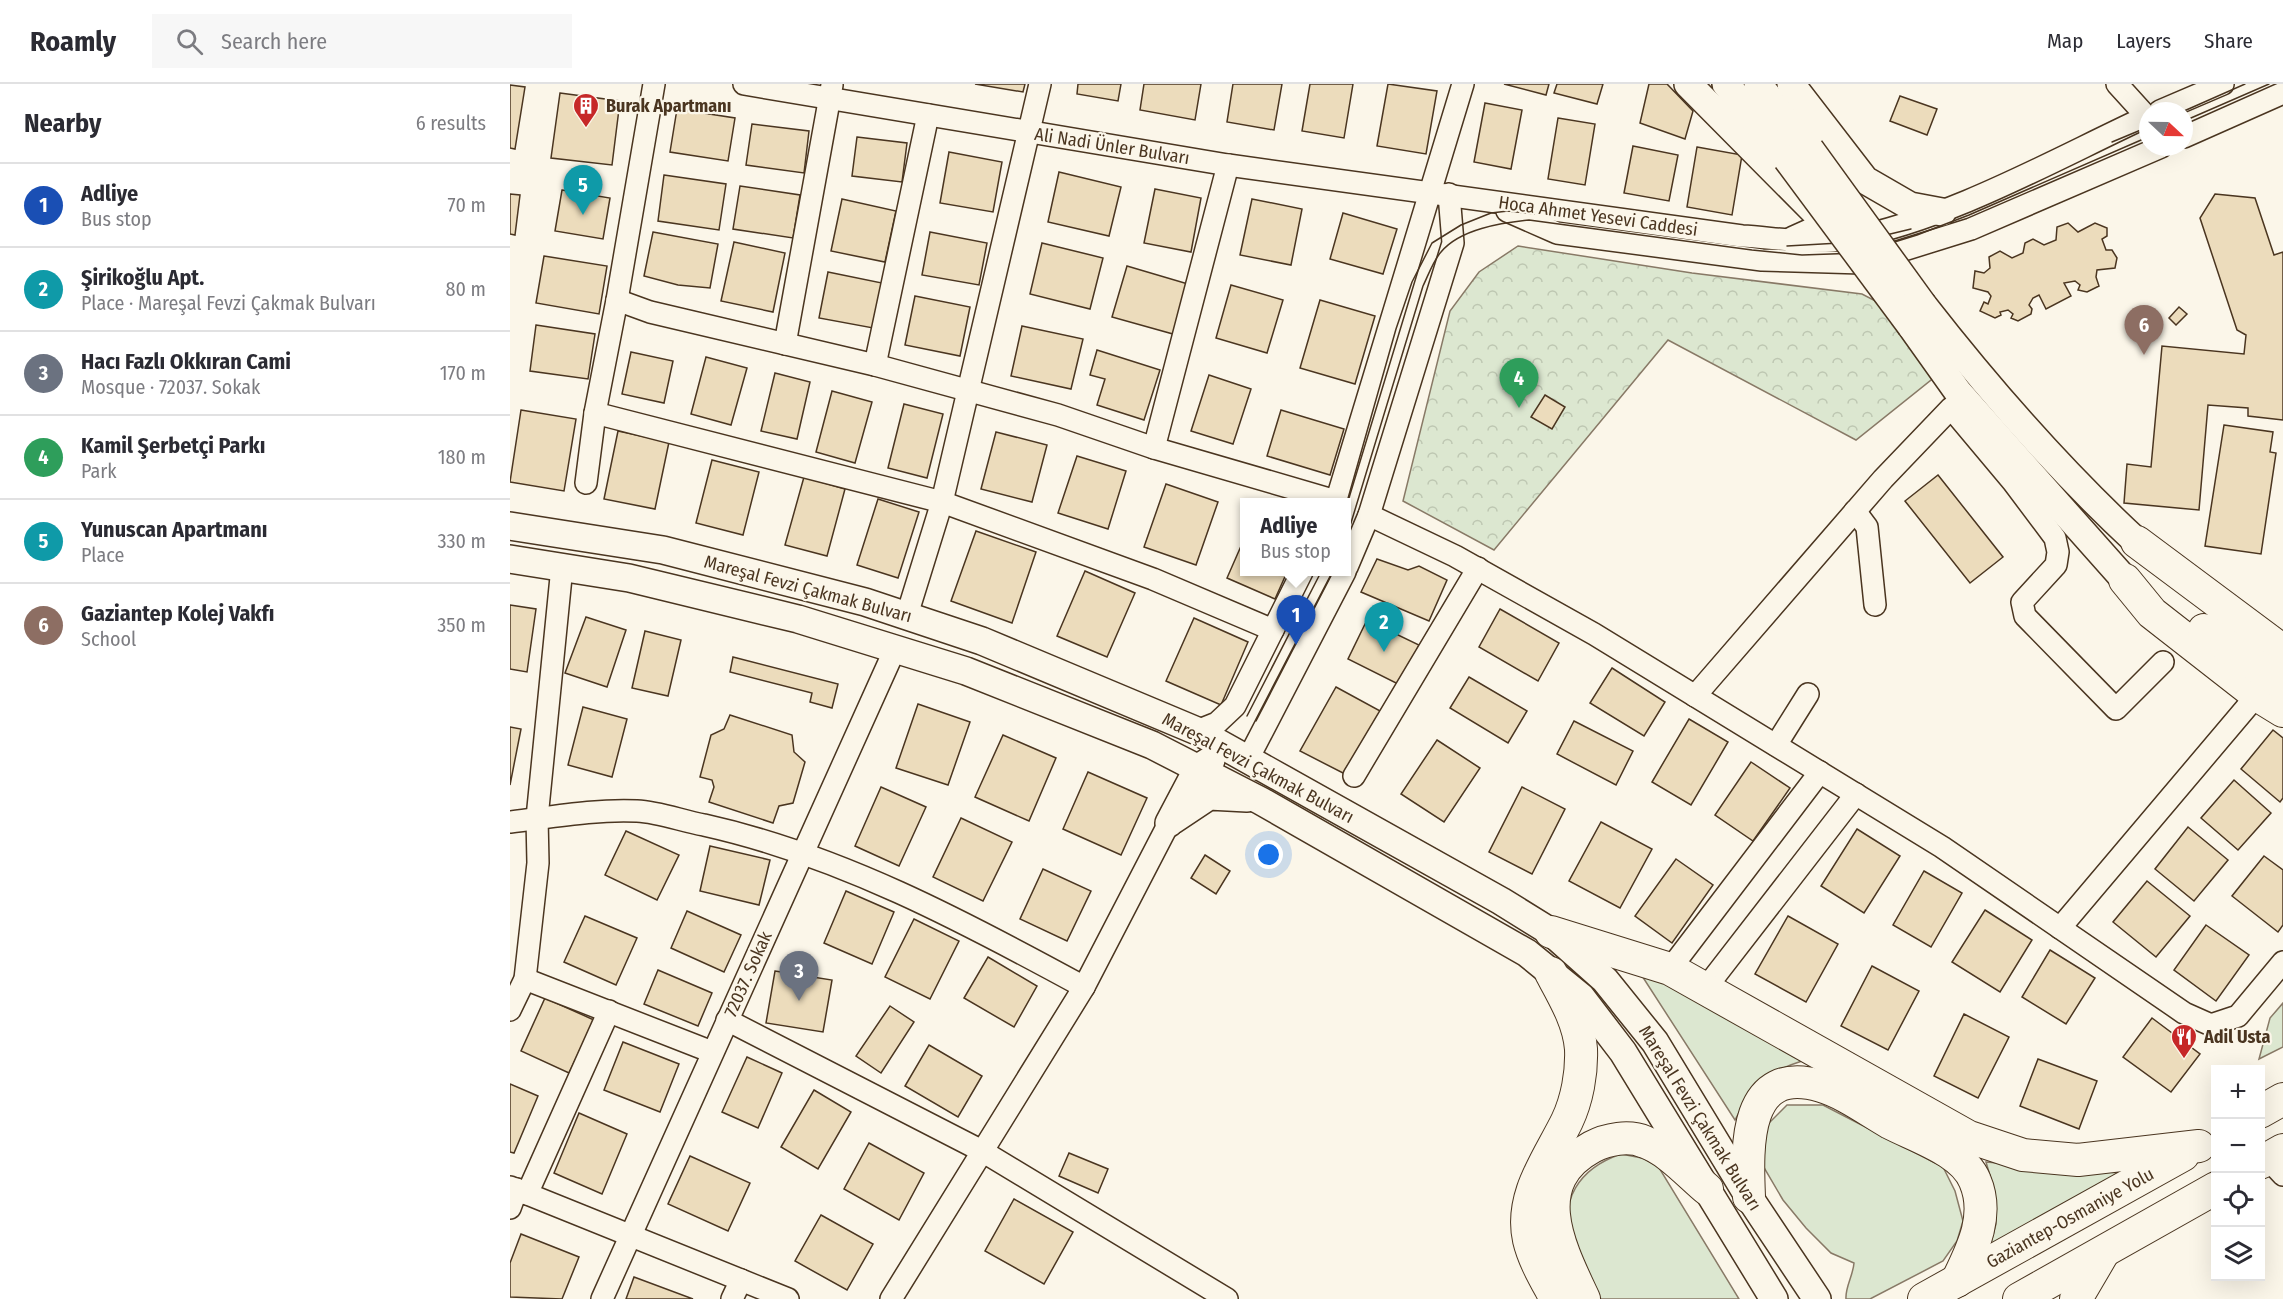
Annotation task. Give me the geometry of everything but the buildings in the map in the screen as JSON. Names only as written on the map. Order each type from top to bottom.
[{"type":"highway","points":[[2137,542],[2228,599],[2283,625]]},
{"type":"highway","points":[[2137,542],[2283,651]]},
{"type":"highway","points":[[2125,580],[2152,613],[2270,689],[2283,711]]},
{"type":"highway","points":[[1551,932],[1670,969],[1969,1137],[2023,1155],[2078,1160],[2207,1142]]},
{"type":"highway","points":[[1551,973],[1572,1013],[1581,1048],[1580,1081],[1568,1119],[1534,1183],[1528,1211],[1529,1239],[1556,1299]]},
{"type":"highway","points":[[1749,1197],[1750,1125],[1759,1104],[1775,1089],[1797,1083],[1822,1086],[1958,1159],[1975,1180],[1981,1208],[1975,1245],[1957,1281]]},
{"type":"highway","points":[[2265,1109],[2283,1099]]},
{"type":"highway","points":[[1584,1299],[1554,1229],[1553,1204],[1561,1177],[1579,1154],[1600,1143],[1620,1138],[1645,1141],[1707,1188]]},
{"type":"highway","name":"Gaziantep-Osmaniye Yolu","points":[[1924,1299],[2207,1142]]},
{"type":"highway","points":[[2019,1299],[2211,1191]]},
{"type":"highway","points":[[2076,1299],[2105,1251]]},
{"type":"main road","points":[[1688,84],[1816,213],[1820,224],[1814,231],[1794,240]]},
{"type":"main road","points":[[1726,84],[1798,154]]},
{"type":"main road","points":[[1758,84],[1798,154],[1917,315],[2081,491],[2137,542]]},
{"type":"main road","points":[[1791,84],[1865,180],[1910,206],[1942,212]]},
{"type":"main road","points":[[1917,315],[1958,392],[2125,580]]},
{"type":"main road","name":"Mareşal Fevzi Çakmak Bulvarı","points":[[510,526],[663,550],[865,602],[982,641],[1197,731],[1501,901],[1551,932],[1605,980],[1656,1042],[1749,1197],[1817,1299]]},
{"type":"main road","name":"Mareşal Fevzi Çakmak Bulvarı","points":[[510,559],[629,578],[798,619],[966,671],[1152,745],[1198,768],[1261,801],[1527,953],[1581,997],[1623,1052],[1774,1299]]},
{"type":"main road","points":[[1169,823],[1198,768],[1218,755],[1241,755]]},
{"type":"main road","points":[[1169,823],[1209,796],[1235,796],[1261,801]]},
{"type":"street","points":[[586,483],[595,413],[654,84]]},
{"type":"street","name":"Ali Nadi Ünler Bulvarı","points":[[744,84],[831,91],[928,115],[1029,132],[1228,165],[1482,200]]},
{"type":"street","points":[[907,615],[942,502],[1040,84]]},
{"type":"street","points":[[1337,498],[1439,193],[1463,84]]},
{"type":"street","points":[[2117,84],[2139,103]]},
{"type":"street","name":"Hoca Ahmet Yesevi Caddesi","points":[[2169,102],[2184,91],[2223,84]]},
{"type":"street","points":[[785,344],[831,91]]},
{"type":"street","points":[[2193,133],[2283,93]]},
{"type":"street","points":[[875,365],[928,115]]},
{"type":"street","name":"Hoca Ahmet Yesevi Caddesi","points":[[1482,200],[1742,236],[1794,240],[1846,239],[1942,212],[2139,121]]},
{"type":"street","name":"Hoca Ahmet Yesevi Caddesi","points":[[1482,200],[1557,233],[1762,260],[1862,263],[1971,229],[2140,156]]},
{"type":"street","points":[[1154,448],[1228,165]]},
{"type":"street","points":[[1351,557],[1369,514],[1453,243],[1439,193]]},
{"type":"street","points":[[617,300],[650,312],[875,365],[969,391],[1058,416],[1154,448],[1323,498]]},
{"type":"street","points":[[1695,696],[1855,511],[1951,408],[2013,482],[2058,545],[2058,559],[2053,570],[2022,602],[2025,616],[2116,709],[2163,662]]},
{"type":"street","points":[[595,413],[942,502],[1153,579],[1273,630]]},
{"type":"street","points":[[1855,511],[1867,527],[1875,605]]},
{"type":"street","points":[[1369,514],[1478,568],[1594,634],[1776,745],[1942,848],[2184,1013],[2211,1025],[2238,1016],[2283,962]]},
{"type":"street","points":[[510,1010],[525,979],[538,863],[537,819],[562,567]]},
{"type":"street","points":[[1354,776],[1478,568]]},
{"type":"street","points":[[1197,731],[1217,723],[1235,706],[1300,576]]},
{"type":"street","points":[[1241,755],[1343,576]]},
{"type":"street","name":"72037. Sokak","points":[[602,1299],[895,649]]},
{"type":"street","points":[[2060,928],[2270,689]]},
{"type":"street","points":[[1776,745],[1808,694]]},
{"type":"street","points":[[1670,969],[1820,772]]},
{"type":"street","points":[[1705,989],[1856,794]]},
{"type":"street","points":[[510,822],[573,814],[638,811],[729,831],[803,853],[953,916],[1084,987]]},
{"type":"street","points":[[891,1299],[1084,987],[1169,823]]},
{"type":"street","points":[[525,979],[712,1052]]},
{"type":"street","points":[[609,1011],[516,1194],[630,1233],[788,1299]]},
{"type":"street","points":[[727,1020],[982,1151],[1227,1299]]},
{"type":"street","points":[[732,1299],[741,1280]]},
{"type":"green space","points":[[1518,246],[1692,273],[1862,294],[1893,310],[1936,376],[1856,440],[1668,340],[1494,550],[1403,501],[1450,311],[1479,272]]},
{"type":"green space","points":[[1635,965],[1809,1059],[1783,1068],[1764,1080],[1749,1096],[1735,1120]]},
{"type":"green space","points":[[2283,1003],[2283,1047],[2259,1059],[2270,1018]]},
{"type":"green space","points":[[1787,1105],[1823,1105],[1943,1167],[1955,1191],[1963,1221],[1957,1241],[1943,1261],[1870,1299],[1846,1299],[1854,1263],[1831,1253],[1806,1228],[1783,1200],[1759,1159],[1763,1129]]},
{"type":"green space","points":[[1621,1154],[1642,1158],[1658,1166],[1739,1299],[1601,1299],[1581,1266],[1572,1245],[1568,1229],[1568,1214],[1570,1200],[1584,1177],[1594,1168]]},
{"type":"green space","points":[[1986,1162],[2120,1173],[1990,1247],[1996,1224],[1995,1193]]},
{"type":"tram line","points":[[2193,107],[2245,84]]},
{"type":"tram line","points":[[2193,117],[2269,84]]},
{"type":"tram line","points":[[2112,142],[2139,131]]},
{"type":"tram line","points":[[1351,523],[1423,286],[1438,256],[1449,244],[1459,238],[1482,228],[1529,220],[1752,250],[1802,255],[1859,253],[1917,235],[1969,215],[2139,141]]},
{"type":"tram line","points":[[1348,498],[1396,329],[1412,282],[1432,243],[1461,225],[1491,213],[1508,211],[1534,214]]},
{"type":"tram line","points":[[1787,246],[1857,242],[1911,229]]},
{"type":"tram line","points":[[1247,716],[1319,576]]},
{"type":"tram line","points":[[1256,721],[1331,576]]},
{"type":"place","name":"Burak Apartmanı","points":[[586,129]]},
{"type":"place","name":"Yunuscan Apartmanı","points":[[583,215]]},
{"type":"place","name":"Gaziantep Kolej Vakfı","points":[[2144,355]]},
{"type":"place","name":"Kamil Şerbetçi Parkı","points":[[1519,408]]},
{"type":"place","name":"Adliye","points":[[1296,645]]},
{"type":"place","name":"Şirikoğlu Apt.","points":[[1384,652]]},
{"type":"place","name":"Hacı Fazlı Okkıran Cami","points":[[799,1001]]},
{"type":"place","name":"Adil Usta","points":[[2184,1060]]}]
